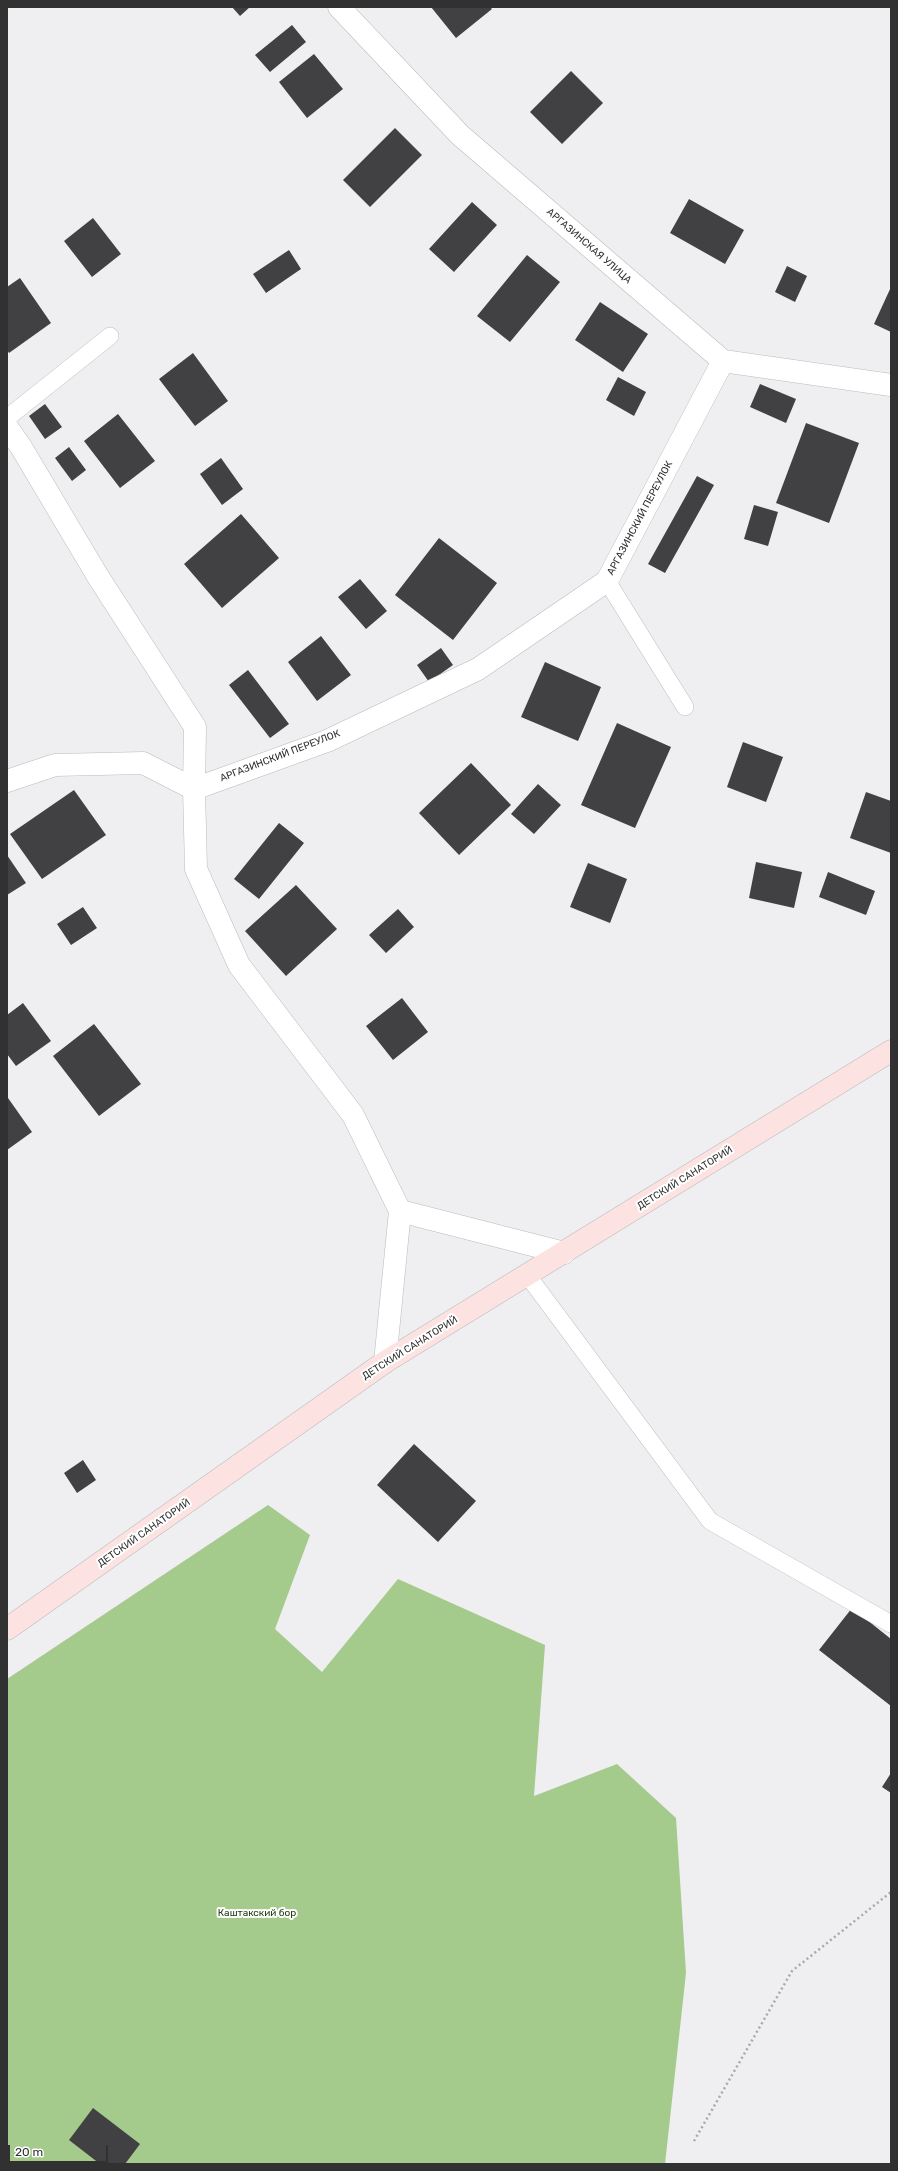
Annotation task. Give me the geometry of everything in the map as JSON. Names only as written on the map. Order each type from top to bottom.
[{"type":"main road","name":"ДЕТСКИЙ САНАТОРИЙ","points":[[7,1629],[385,1362],[528,1276],[891,1051]]},
{"type":"street","name":"АРГАЗИНСКАЯ УЛИЦА","points":[[338,7],[460,134],[723,361]]},
{"type":"street","points":[[723,361],[891,385]]},
{"type":"street","name":"АРГАЗИНСКИЙ ПЕРЕУЛОК","points":[[194,789],[327,741],[478,669],[607,581],[723,361]]},
{"type":"street","points":[[7,427],[21,447],[97,575],[195,727],[194,789],[196,868],[240,964],[352,1115],[400,1211],[385,1362]]},
{"type":"street","points":[[7,781],[55,765],[143,763],[194,789]]},
{"type":"street","points":[[400,1211],[564,1253]]},
{"type":"lane","points":[[7,418],[110,336]]},
{"type":"lane","points":[[607,581],[685,707]]},
{"type":"lane","points":[[528,1276],[710,1521],[891,1624]]},
{"type":"path","points":[[694,2141],[792,1971],[891,1892]]},
{"type":"green space","name":"Каштакский бор","points":[[268,1505],[310,1535],[275,1629],[322,1672],[398,1579],[545,1645],[534,1796],[617,1764],[676,1818],[686,1973],[665,2164],[7,2164],[7,1679]]},
{"type":"building","points":[[232,7],[250,7],[240,16]]},
{"type":"building","points":[[431,7],[490,7],[492,9],[456,38]]},
{"type":"building","points":[[292,25],[306,42],[270,72],[255,55]]},
{"type":"building","points":[[314,54],[343,89],[307,118],[279,82]]},
{"type":"building","points":[[571,71],[603,103],[562,144],[530,112]]},
{"type":"building","points":[[395,128],[422,155],[370,207],[343,180]]},
{"type":"building","points":[[689,199],[744,230],[725,264],[670,233]]},
{"type":"building","points":[[472,202],[497,225],[454,272],[429,249]]},
{"type":"building","points":[[93,218],[121,254],[92,277],[64,241]]},
{"type":"building","points":[[289,250],[301,269],[266,293],[253,274]]},
{"type":"building","points":[[527,255],[560,282],[510,342],[477,316]]},
{"type":"building","points":[[787,266],[807,276],[795,302],[775,292]]},
{"type":"building","points":[[20,278],[51,323],[9,353],[7,350],[7,287]]},
{"type":"building","points":[[891,287],[891,332],[874,324]]},
{"type":"building","points":[[600,302],[648,334],[623,372],[575,340]]},
{"type":"building","points":[[193,353],[228,401],[195,426],[159,379]]},
{"type":"building","points":[[618,377],[646,392],[634,416],[606,400]]},
{"type":"building","points":[[760,384],[796,399],[786,423],[750,407]]},
{"type":"building","points":[[45,404],[62,427],[45,439],[29,416]]},
{"type":"building","points":[[118,414],[155,461],[120,488],[84,441]]},
{"type":"building","points":[[806,423],[859,443],[829,523],[776,503]]},
{"type":"building","points":[[69,447],[86,470],[72,481],[55,458]]},
{"type":"building","points":[[221,458],[243,489],[222,505],[200,474]]},
{"type":"building","points":[[697,476],[714,485],[665,573],[648,564]]},
{"type":"building","points":[[754,505],[778,512],[768,546],[744,539]]},
{"type":"building","points":[[241,514],[279,558],[222,608],[184,564]]},
{"type":"building","points":[[439,538],[497,583],[453,640],[395,595]]},
{"type":"building","points":[[360,579],[387,611],[366,629],[338,597]]},
{"type":"building","points":[[321,636],[351,675],[317,701],[288,662]]},
{"type":"building","points":[[441,648],[453,665],[429,682],[417,665]]},
{"type":"building","points":[[545,662],[601,687],[578,741],[521,717]]},
{"type":"building","points":[[248,670],[289,724],[270,738],[229,685]]},
{"type":"building","points":[[617,723],[671,747],[635,828],[581,805]]},
{"type":"building","points":[[743,742],[783,757],[766,802],[727,787]]},
{"type":"building","points":[[471,763],[511,805],[459,855],[419,813]]},
{"type":"building","points":[[538,784],[561,805],[534,834],[511,814]]},
{"type":"building","points":[[74,790],[106,835],[42,879],[10,834]]},
{"type":"building","points":[[866,792],[891,801],[891,853],[850,838]]},
{"type":"building","points":[[279,823],[304,843],[259,899],[234,879]]},
{"type":"building","points":[[7,855],[26,883],[7,895]]},
{"type":"building","points":[[756,862],[802,872],[794,908],[749,898]]},
{"type":"building","points":[[588,863],[627,879],[610,923],[570,907]]},
{"type":"building","points":[[828,872],[875,891],[866,915],[819,897]]},
{"type":"building","points":[[296,885],[337,929],[286,976],[245,931]]},
{"type":"building","points":[[83,907],[97,928],[71,945],[57,924]]},
{"type":"building","points":[[398,909],[414,927],[386,953],[369,935]]},
{"type":"building","points":[[402,998],[428,1032],[393,1060],[366,1026]]},
{"type":"building","points":[[23,1003],[51,1041],[16,1066],[7,1054],[7,1015]]},
{"type":"building","points":[[94,1024],[141,1084],[99,1116],[53,1056]]},
{"type":"building","points":[[8,1098],[32,1132],[7,1150],[7,1099]]},
{"type":"building","points":[[414,1444],[476,1501],[438,1542],[377,1485]]},
{"type":"building","points":[[83,1460],[96,1480],[77,1493],[64,1473]]},
{"type":"building","points":[[852,1608],[891,1639],[891,1706],[819,1650]]},
{"type":"building","points":[[891,1773],[891,1793],[882,1787]]},
{"type":"building","points":[[93,2108],[140,2144],[125,2164],[100,2164],[69,2140]]}]
